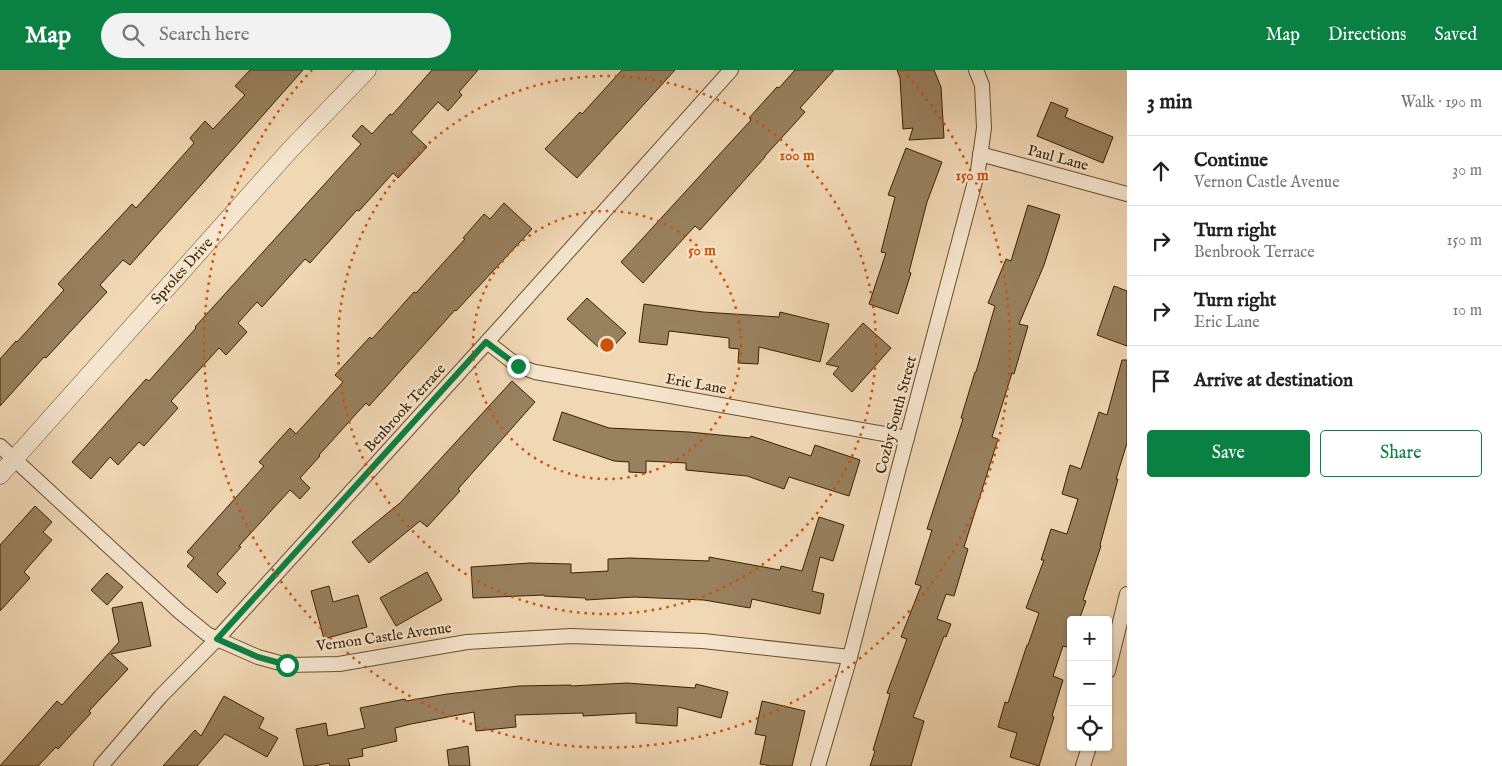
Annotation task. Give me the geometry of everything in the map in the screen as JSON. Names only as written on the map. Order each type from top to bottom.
[{"type":"street","name":"Sproles Drive","points":[[0,475],[290,151],[367,70]]},
{"type":"street","name":"Benbrook Terrace","points":[[102,766],[160,696],[217,639],[731,70]]},
{"type":"street","name":"Cozby South Street","points":[[818,766],[850,657],[978,170],[984,128],[982,85],[976,70]]},
{"type":"street","name":"Paul Lane","points":[[980,154],[1127,194]]},
{"type":"street","name":"Eric Lane","points":[[486,342],[518,366],[535,372],[908,438]]},
{"type":"street","name":"Vernon Castle Avenue","points":[[0,446],[180,612],[207,634],[258,657],[287,665],[339,664],[467,642],[571,636],[703,641],[850,657]]},
{"type":"street","points":[[1110,661],[1127,594]]},
{"type":"street","points":[[1083,766],[1088,751]]},
{"type":"building","points":[[250,70],[303,70],[130,265],[123,260],[100,285],[107,292],[0,406],[0,359],[64,290],[58,284],[132,204],[136,208],[194,143],[190,138],[205,121],[213,129],[245,95],[235,86]]},
{"type":"building","points":[[432,70],[478,70],[459,92],[462,95],[448,111],[438,102],[411,132],[427,147],[398,178],[393,173],[310,263],[305,259],[262,307],[257,302],[238,323],[247,332],[226,355],[219,348],[171,401],[178,408],[144,446],[139,442],[118,465],[110,457],[91,479],[72,462],[146,379],[149,381],[195,327],[361,144],[352,136],[362,125],[372,134],[390,114],[392,115]]},
{"type":"building","points":[[622,70],[675,70],[577,178],[545,149],[580,112],[582,114]]},
{"type":"building","points":[[795,70],[834,70],[800,108],[805,112],[700,230],[695,226],[643,283],[621,262],[751,120],[749,118],[777,87],[779,88]]},
{"type":"building","points":[[897,70],[934,70],[941,87],[944,138],[909,140],[913,128],[903,129],[900,78]]},
{"type":"building","points":[[1051,102],[1068,109],[1065,117],[1113,137],[1103,163],[1037,136]]},
{"type":"building","points":[[906,148],[942,162],[927,202],[909,272],[911,273],[898,314],[869,304],[886,253],[881,252],[895,197],[888,195]]},
{"type":"building","points":[[504,203],[532,229],[455,310],[369,406],[366,403],[319,455],[300,478],[310,488],[300,499],[290,490],[239,546],[241,547],[217,574],[226,583],[217,593],[187,566],[194,558],[187,552],[264,466],[259,462],[290,428],[296,434],[343,382],[335,375],[370,337],[372,339],[414,292],[416,293],[465,239],[463,238],[484,214],[490,219]]},
{"type":"building","points":[[1028,205],[1060,215],[1044,265],[1019,324],[1028,326],[992,437],[998,439],[964,547],[968,549],[954,596],[946,594],[937,619],[951,624],[946,637],[944,636],[913,717],[924,721],[911,766],[870,766],[890,694],[887,693],[907,639],[901,637],[921,586],[915,584],[932,530],[927,529],[963,419],[961,418],[995,306],[988,303],[1006,259],[1011,261]]},
{"type":"building","points":[[1114,286],[1127,291],[1127,346],[1097,335]]},
{"type":"building","points":[[587,298],[626,333],[606,354],[567,319]]},
{"type":"building","points":[[644,304],[703,312],[779,317],[780,312],[829,324],[820,362],[759,347],[758,364],[738,363],[739,349],[729,348],[729,338],[669,331],[667,345],[639,342]]},
{"type":"building","points":[[863,323],[891,348],[852,392],[833,374],[839,367],[826,364]]},
{"type":"building","points":[[1122,360],[1127,360],[1127,443],[1116,479],[1118,479],[1101,546],[1083,600],[1086,601],[1080,616],[1067,616],[1067,647],[1063,646],[1053,676],[1063,680],[1039,766],[1010,757],[1017,733],[998,727],[1005,702],[1008,703],[1039,613],[1026,608],[1044,560],[1041,560],[1051,529],[1067,534],[1078,499],[1062,494],[1070,465],[1081,469],[1099,412],[1107,415]]},
{"type":"building","points":[[512,381],[535,402],[427,527],[420,521],[369,563],[352,542],[400,503]]},
{"type":"building","points":[[562,412],[609,428],[689,432],[750,438],[751,436],[811,456],[815,445],[860,460],[849,496],[789,477],[784,489],[747,476],[686,470],[686,463],[646,461],[646,473],[629,472],[629,462],[614,461],[553,440]]},
{"type":"building","points":[[35,506],[52,522],[43,532],[52,540],[24,572],[30,578],[0,611],[0,545]]},
{"type":"building","points":[[819,517],[844,525],[833,561],[820,557],[812,591],[824,594],[820,614],[752,599],[750,608],[704,600],[634,597],[586,600],[585,598],[544,595],[473,598],[471,567],[530,563],[571,564],[571,573],[608,571],[608,559],[709,561],[709,557],[780,570],[781,566],[802,571]]},
{"type":"building","points":[[427,572],[442,600],[396,626],[380,598]]},
{"type":"building","points":[[107,573],[123,587],[107,605],[91,590]]},
{"type":"building","points":[[329,586],[333,602],[358,595],[367,627],[324,639],[311,591]]},
{"type":"building","points":[[142,602],[151,646],[111,654],[128,669],[89,711],[91,713],[58,749],[56,747],[38,766],[0,766],[57,701],[62,705],[119,642],[112,608]]},
{"type":"building","points":[[627,683],[695,688],[696,684],[728,692],[721,718],[678,707],[677,726],[636,723],[636,713],[583,716],[583,713],[515,715],[516,727],[476,731],[474,712],[411,724],[395,728],[397,741],[362,749],[363,756],[348,759],[350,766],[330,766],[329,763],[304,766],[296,729],[326,723],[328,736],[365,728],[360,708],[405,699],[406,701],[447,694],[519,686]]},
{"type":"building","points":[[224,696],[264,718],[259,728],[278,738],[267,757],[225,734],[197,766],[163,766],[195,730],[201,736]]},
{"type":"building","points":[[762,701],[805,711],[792,766],[760,764],[766,736],[755,734]]},
{"type":"building","points":[[468,746],[470,766],[449,766],[447,750]]},
{"type":"route","points":[[287,665],[258,657],[217,639],[486,342],[518,366]]}]
